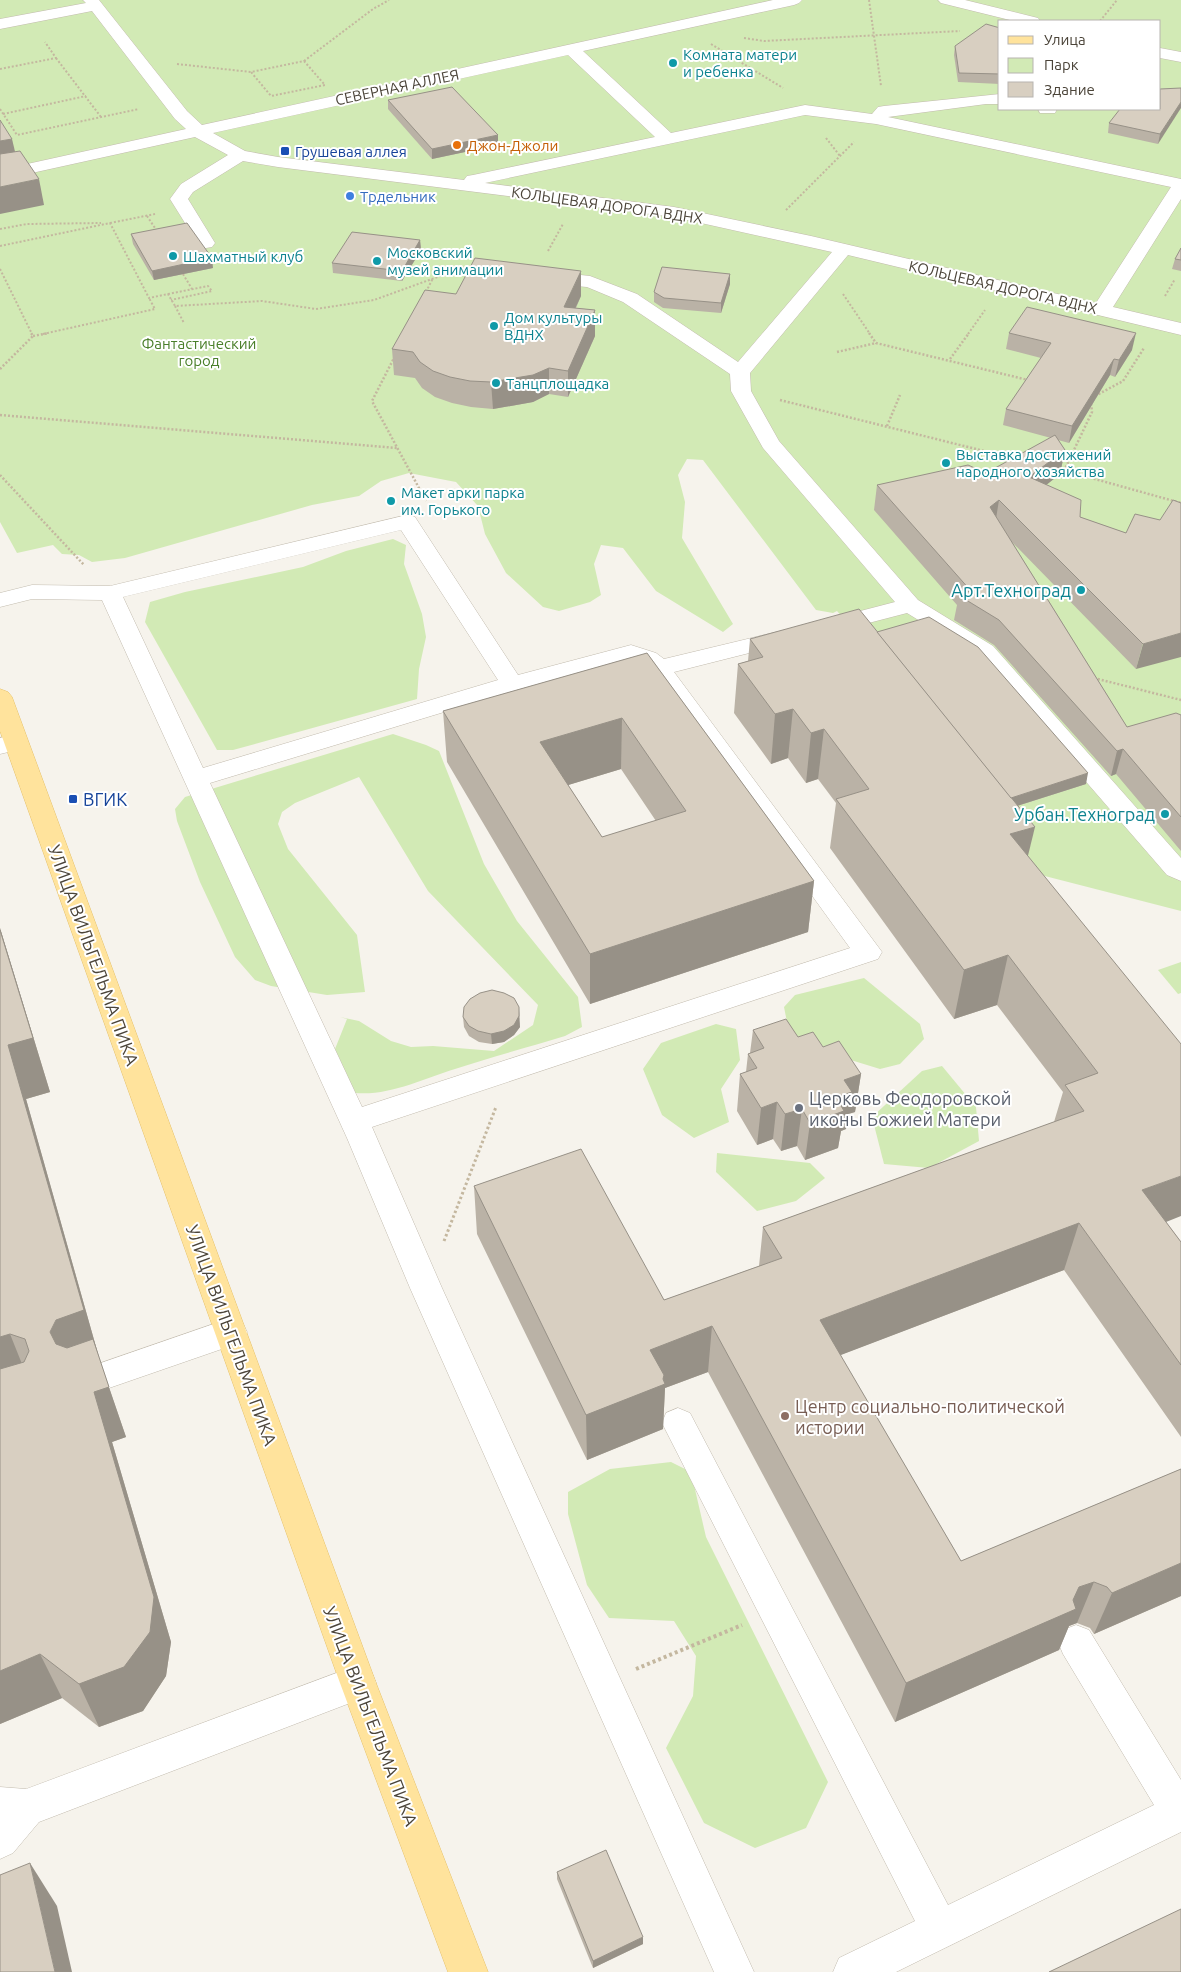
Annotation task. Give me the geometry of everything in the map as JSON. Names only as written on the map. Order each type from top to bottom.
[{"type":"main road","name":"УЛИЦА ВИЛЬГЕЛЬМА ПИКА","points":[[0,697],[8,744],[231,1332],[358,1683],[468,1972]]},
{"type":"street","points":[[42,0],[53,14]]},
{"type":"street","name":"СЕВЕРНАЯ АЛЛЕЯ","points":[[0,175],[794,0]]},
{"type":"street","points":[[946,0],[1028,20]]},
{"type":"street","points":[[0,24],[53,14],[98,2]]},
{"type":"street","name":"КОЛЬЦЕВАЯ ДОРОГА ВДНХ","points":[[98,2],[139,61],[182,115],[199,132],[240,154],[278,162],[449,185],[674,212],[844,249],[1181,329]]},
{"type":"street","points":[[571,49],[667,139]]},
{"type":"street","points":[[1161,53],[1181,57]]},
{"type":"street","points":[[880,115],[986,99],[998,99]]},
{"type":"street","points":[[449,185],[805,110],[880,115],[1181,185],[1101,310]]},
{"type":"street","points":[[206,243],[179,199],[187,188],[240,154]]},
{"type":"street","points":[[740,382],[844,249]]},
{"type":"street","points":[[534,276],[590,282],[630,298],[669,323],[740,382],[770,444],[910,605],[985,651],[1176,869],[1181,872]]},
{"type":"street","points":[[0,600],[32,592],[110,593],[407,522],[512,684]]},
{"type":"street","points":[[110,593],[197,778],[353,1122],[734,1972]]},
{"type":"street","points":[[659,668],[910,605]]},
{"type":"street","points":[[840,624],[858,647]]},
{"type":"street","points":[[197,778],[512,684],[631,652],[648,658],[659,668],[868,952],[353,1122]]},
{"type":"street","points":[[86,1382],[231,1332]]},
{"type":"street","points":[[678,1423],[940,1930]]},
{"type":"street","points":[[853,1972],[1181,1812],[1076,1642]]},
{"type":"street","points":[[0,1840],[13,1807],[358,1683]]},
{"type":"path","points":[[139,61],[251,72],[304,61],[373,9],[389,0]]},
{"type":"path","points":[[782,214],[880,115],[874,36],[869,0]]},
{"type":"path","points":[[1101,20],[1116,0]]},
{"type":"path","points":[[28,19],[102,117]]},
{"type":"path","points":[[681,24],[802,100],[805,110]]},
{"type":"path","points":[[736,37],[764,41],[964,30]]},
{"type":"path","points":[[0,69],[56,58]]},
{"type":"path","points":[[251,72],[271,96],[325,85],[304,61]]},
{"type":"path","points":[[303,67],[308,66]]},
{"type":"path","points":[[3,114],[86,96]]},
{"type":"path","points":[[0,109],[17,135],[139,109]]},
{"type":"path","points":[[97,118],[100,122]]},
{"type":"path","points":[[0,246],[147,216],[158,213],[179,199]]},
{"type":"path","points":[[534,276],[577,199]]},
{"type":"path","points":[[147,216],[158,234]]},
{"type":"path","points":[[0,230],[27,224],[110,223]]},
{"type":"path","points":[[0,369],[33,336],[155,309],[110,223]]},
{"type":"path","points":[[175,306],[262,301],[316,309],[374,300],[465,267],[475,268]]},
{"type":"path","points":[[0,269],[33,336]]},
{"type":"path","points":[[826,270],[876,343]]},
{"type":"path","points":[[183,274],[192,289]]},
{"type":"path","points":[[425,295],[434,277]]},
{"type":"path","points":[[1165,296],[1175,279]]},
{"type":"path","points":[[149,298],[208,286],[212,291],[171,300]]},
{"type":"path","points":[[168,294],[184,323]]},
{"type":"path","points":[[950,360],[986,309]]},
{"type":"path","points":[[837,352],[876,343],[1035,382]]},
{"type":"path","points":[[1064,471],[1092,412],[1090,399],[1124,380],[1144,347]]},
{"type":"path","points":[[398,348],[372,401],[426,500],[407,522]]},
{"type":"path","points":[[740,382],[887,426],[1017,459]]},
{"type":"path","points":[[887,426],[900,395]]},
{"type":"path","points":[[0,415],[397,448]]},
{"type":"path","points":[[1055,468],[1181,503]]},
{"type":"path","points":[[0,475],[110,593]]},
{"type":"path","points":[[1088,677],[1181,700]]},
{"type":"path","points":[[426,1288],[510,1070]]},
{"type":"path","points":[[604,1683],[775,1611]]},
{"type":"green space","name":"Выставка достижений народного хозяйства","points":[[0,0],[1181,0],[1181,911],[1037,874],[869,648],[837,611],[833,613],[816,610],[703,460],[687,459],[678,475],[685,502],[682,538],[733,624],[723,632],[656,591],[623,548],[601,545],[594,564],[601,595],[590,602],[559,611],[543,607],[506,573],[485,534],[478,506],[456,482],[409,473],[381,481],[359,496],[312,505],[125,558],[92,562],[79,555],[62,554],[53,545],[17,553],[0,522]]},
{"type":"green space","points":[[393,539],[406,545],[404,564],[422,614],[426,637],[419,669],[417,699],[233,750],[217,750],[145,622],[150,602],[185,592],[303,567],[346,551]]},
{"type":"green space","points":[[393,734],[439,751],[484,864],[517,921],[578,997],[582,1027],[565,1036],[406,1086],[381,1092],[355,1093],[335,1049],[347,1019],[340,1017],[359,1021],[391,1041],[411,1047],[433,1046],[494,1051],[533,1025],[538,1005],[428,891],[359,777],[295,803],[282,812],[278,824],[288,849],[357,935],[365,992],[327,995],[271,986],[255,980],[235,957],[200,882],[177,821],[175,809],[185,797]]},
{"type":"green space","points":[[1181,962],[1181,993],[1178,994],[1158,970]]},
{"type":"green space","points":[[864,978],[920,1024],[924,1039],[900,1064],[880,1069],[841,1057],[790,1037],[784,1007],[795,995]]},
{"type":"green space","points":[[716,1024],[736,1029],[740,1060],[721,1089],[729,1122],[694,1138],[662,1115],[643,1069],[661,1043]]},
{"type":"green space","points":[[942,1066],[976,1107],[979,1141],[929,1168],[884,1164],[872,1117],[922,1071]]},
{"type":"green space","points":[[717,1153],[810,1163],[825,1178],[796,1201],[757,1211],[716,1172]]},
{"type":"green space","points":[[671,1462],[691,1472],[706,1537],[828,1782],[806,1828],[755,1848],[704,1823],[666,1748],[693,1696],[696,1656],[674,1621],[609,1618],[587,1585],[568,1514],[568,1492],[610,1469]]},
{"type":"building","points":[[986,24],[998,27],[998,74],[959,73],[955,46]]},
{"type":"building","points":[[452,87],[498,135],[432,149],[388,100]]},
{"type":"building","points":[[1181,88],[1181,102],[1160,134],[1109,123],[1119,110],[1161,110],[1161,89]]},
{"type":"building","points":[[0,120],[12,139],[0,141]]},
{"type":"building","points":[[20,151],[39,179],[0,187],[0,154]]},
{"type":"building","name":"Шахматный клуб","points":[[187,223],[212,258],[152,271],[131,234]]},
{"type":"building","name":"Московский музей анимации","points":[[352,232],[420,240],[402,271],[332,263]]},
{"type":"building","points":[[1181,248],[1181,260],[1175,259]]},
{"type":"building","points":[[475,258],[581,271],[564,307],[595,310],[568,371],[549,368],[533,375],[491,382],[470,381],[433,371],[420,362],[413,352],[392,349],[425,290],[456,294]]},
{"type":"building","points":[[662,267],[730,274],[721,303],[664,298],[654,292]]},
{"type":"building","points":[[1027,307],[1136,333],[1119,360],[1114,359],[1072,426],[1006,409],[1051,343],[1009,333]]},
{"type":"building","points":[[1055,435],[1065,450],[1029,477],[1081,500],[1080,517],[1126,533],[1135,514],[1160,520],[1173,500],[1181,503],[1181,633],[1143,644],[999,500],[990,507],[1127,727],[1176,713],[1181,715],[1181,817],[1123,749],[1117,751],[999,620],[958,595],[971,591],[877,485],[968,465],[986,473]]},
{"type":"building","points":[[859,609],[1035,827],[1010,834],[1181,1044],[1181,1176],[1142,1190],[1181,1242],[1181,1365],[1079,1223],[820,1320],[961,1561],[1181,1469],[1181,1563],[1112,1593],[1107,1587],[1094,1582],[1079,1587],[1073,1600],[1076,1609],[906,1683],[712,1326],[650,1350],[664,1375],[665,1384],[586,1415],[474,1186],[581,1149],[664,1300],[782,1258],[763,1227],[1084,1111],[1065,1085],[1098,1073],[1008,955],[964,970],[836,799],[869,789],[824,729],[811,733],[793,709],[775,714],[738,664],[763,657],[750,639]]},
{"type":"building","points":[[929,617],[978,647],[1088,773],[1011,798],[877,632]]},
{"type":"building","points":[[647,653],[814,881],[590,954],[443,711]],"holes":[[[622,718],[686,811],[602,837],[540,742]]]},
{"type":"building","points":[[0,930],[33,1038],[8,1045],[84,1310],[56,1320],[50,1332],[56,1344],[67,1348],[93,1339],[109,1387],[94,1392],[154,1597],[150,1632],[124,1667],[79,1684],[40,1654],[0,1671],[0,1369],[24,1362],[29,1351],[25,1339],[10,1334],[0,1337]]},
{"type":"building","points":[[492,990],[514,998],[519,1007],[519,1016],[514,1025],[504,1031],[491,1034],[478,1031],[469,1026],[463,1017],[464,1007],[470,999],[480,993]]},
{"type":"building","points":[[786,1019],[798,1037],[813,1032],[823,1047],[839,1041],[861,1074],[844,1080],[852,1092],[836,1097],[844,1111],[810,1123],[802,1109],[785,1114],[777,1102],[761,1108],[740,1074],[757,1068],[748,1054],[764,1048],[753,1030]]},
{"type":"building","points":[[606,1850],[643,1937],[593,1961],[557,1872]]},
{"type":"building","points":[[30,1863],[55,1972],[0,1972],[0,1875]]},
{"type":"building","points":[[1181,1909],[1181,1972],[1049,1972]]},
{"type":"place","name":"Комната матери и ребенка","points":[[673,63]]},
{"type":"place","name":"Джон-Джоли","points":[[457,145]]},
{"type":"place","name":"Грушевая аллея","points":[[285,151]]},
{"type":"place","name":"Трдельник","points":[[350,196]]},
{"type":"place","name":"Шахматный клуб","points":[[173,256]]},
{"type":"place","name":"Московский музей анимации","points":[[377,261]]},
{"type":"place","name":"Дом культуры ВДНХ","points":[[494,326]]},
{"type":"place","name":"Танцплощадка","points":[[496,383]]},
{"type":"place","name":"Выставка достижений народного хозяйства","points":[[946,463]]},
{"type":"place","name":"Макет арки парка им. Горького","points":[[391,501]]},
{"type":"place","name":"Арт.Техноград","points":[[1081,590]]},
{"type":"place","name":"ВГИК","points":[[73,799]]},
{"type":"place","name":"Урбан.Техноград","points":[[1165,814]]},
{"type":"place","name":"Церковь Феодоровской иконы Божией Матери","points":[[799,1108]]},
{"type":"place","name":"Центр социально-политической истории","points":[[785,1416]]},
{"type":"park label","name":"Фантастический город","points":[[199,352]]}]
